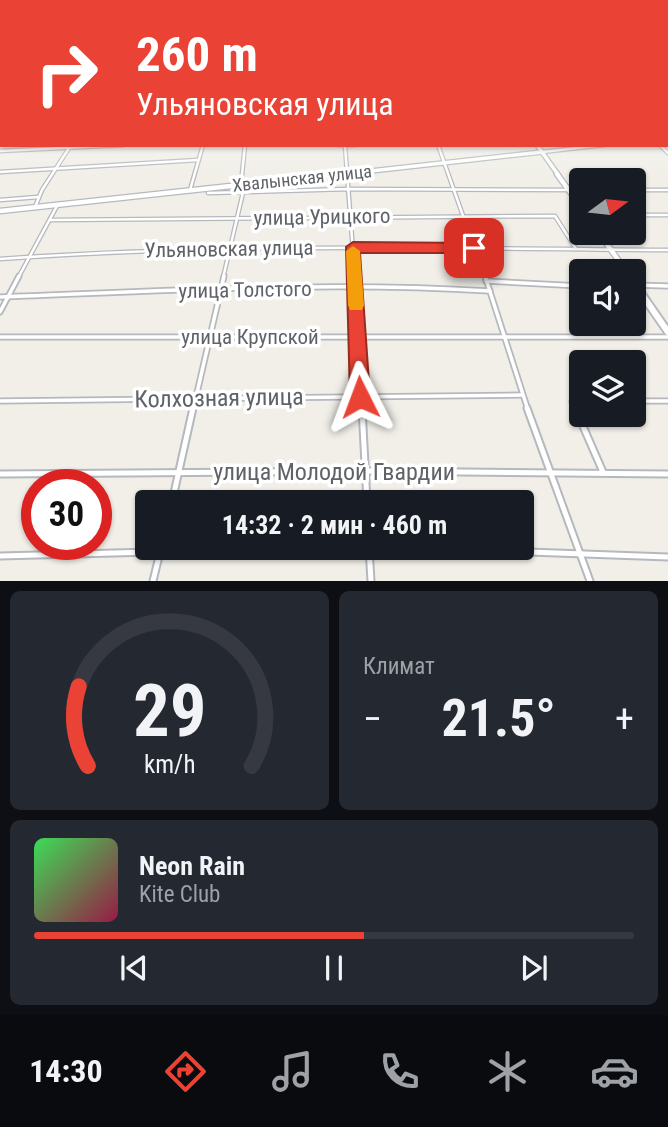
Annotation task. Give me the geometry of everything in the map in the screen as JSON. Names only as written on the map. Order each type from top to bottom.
[{"type":"street","points":[[0,151],[70,147]]},
{"type":"street","points":[[35,207],[38,197],[70,147]]},
{"type":"street","points":[[190,190],[202,147]]},
{"type":"street","points":[[175,490],[239,218],[244,192],[241,168],[245,147]]},
{"type":"street","points":[[345,147],[349,172],[366,490]]},
{"type":"street","points":[[439,147],[490,291],[522,395],[590,581]]},
{"type":"street","points":[[538,147],[569,189]]},
{"type":"street","name":"Хвалынская улица","points":[[0,211],[586,147]]},
{"type":"street","points":[[0,172],[198,160]]},
{"type":"street","points":[[208,193],[349,189],[569,190]]},
{"type":"street","points":[[646,190],[668,190]]},
{"type":"street","points":[[0,200],[38,197]]},
{"type":"street","points":[[0,312],[57,205]]},
{"type":"street","points":[[646,215],[668,215]]},
{"type":"street","name":"улица Урицкого","points":[[50,220],[555,216],[576,248]]},
{"type":"street","points":[[608,245],[618,259]]},
{"type":"street","name":"Ульяновская улица","points":[[0,259],[126,250],[353,247],[668,250]]},
{"type":"street","points":[[486,281],[569,285]]},
{"type":"street","points":[[646,285],[668,286]]},
{"type":"street","name":"улица Толстого","points":[[0,297],[222,289],[442,288],[490,291]]},
{"type":"street","points":[[646,302],[668,334]]},
{"type":"street","name":"улица Крупской","points":[[0,337],[668,334]]},
{"type":"street","name":"Колхозная улица","points":[[0,401],[522,395]]},
{"type":"street","points":[[646,401],[668,401]]},
{"type":"street","points":[[583,427],[604,473]]},
{"type":"street","name":"улица Молодой Гвардии","points":[[0,474],[179,471],[668,474]]},
{"type":"street","points":[[0,556],[135,551]]},
{"type":"street","points":[[534,552],[668,558]]},
{"type":"street","points":[[153,581],[158,560]]},
{"type":"street","points":[[370,560],[371,581]]},
{"type":"slow traffic","points":[[353,251],[356,305]]},
{"type":"route","points":[[360,397],[353,247],[474,248]]}]
